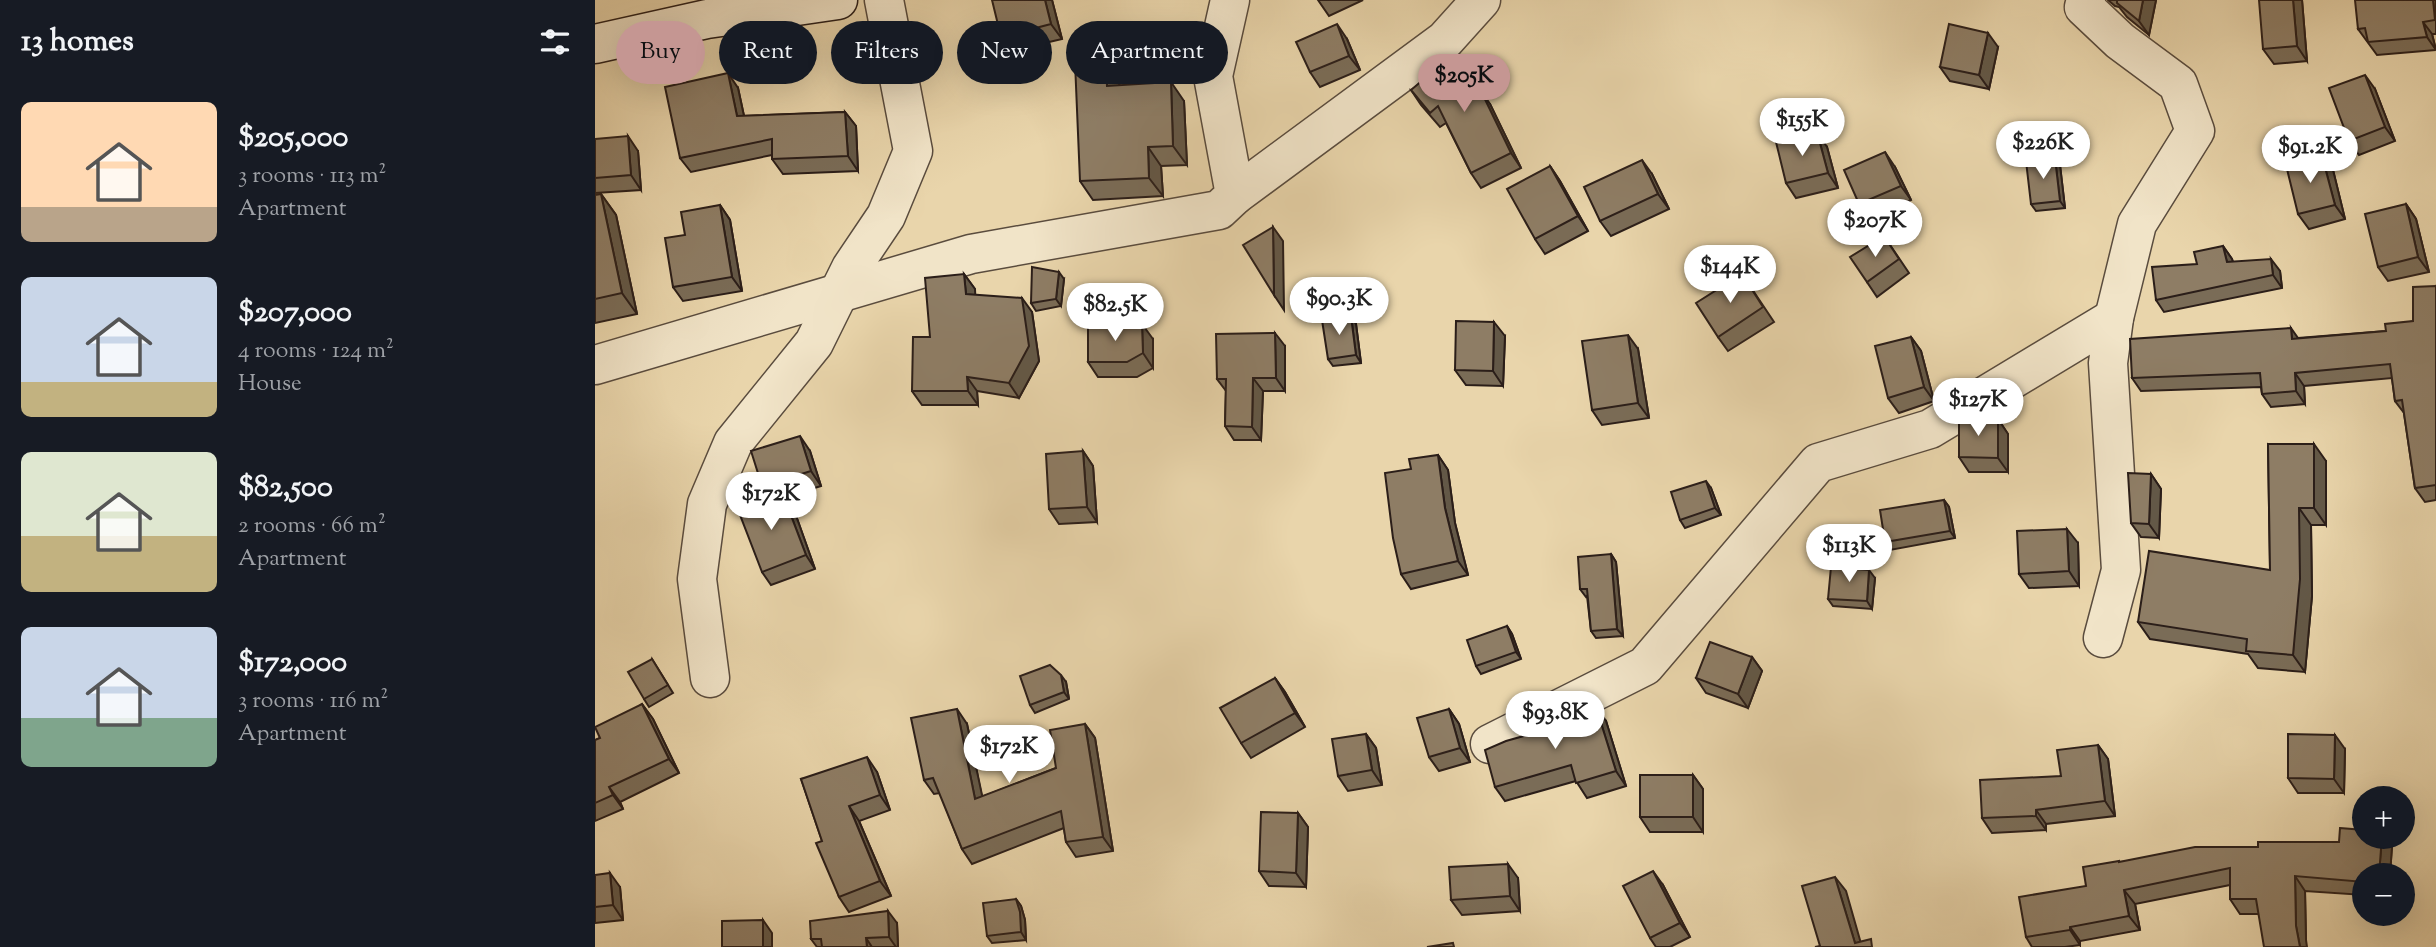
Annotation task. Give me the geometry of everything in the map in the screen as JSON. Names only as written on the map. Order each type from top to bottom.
[{"type":"street","points":[[595,44],[707,19],[838,0]]},
{"type":"street","points":[[710,678],[697,579],[707,504],[733,443],[814,342],[851,268],[886,216],[913,151],[884,0]]},
{"type":"street","points":[[1230,0],[1213,76],[1235,195]]},
{"type":"street","points":[[595,365],[971,254],[1219,210],[1235,195],[1445,40],[1481,0]]},
{"type":"street","points":[[2086,0],[2084,7],[2119,41],[2178,84],[2195,131],[2137,224],[2115,318],[2108,363],[2121,570],[2103,638]]},
{"type":"street","points":[[1490,744],[1645,666],[1818,463],[1930,429],[2115,318]]},
{"type":"building","points":[[992,0],[1045,0],[1050,21],[997,21]]},
{"type":"building","points":[[2117,0],[2143,0],[2139,21],[2117,3]]},
{"type":"building","points":[[2259,0],[2293,0],[2297,46],[2263,49]]},
{"type":"building","points":[[2355,0],[2433,0],[2435,20],[2423,22],[2427,37],[2368,42],[2365,28],[2358,29]]},
{"type":"building","points":[[1337,24],[1349,56],[1310,72],[1296,42]]},
{"type":"building","points":[[1949,24],[1988,33],[1979,75],[1940,67]]},
{"type":"building","points":[[1451,56],[1480,89],[1511,153],[1471,173],[1438,106],[1430,113],[1411,90]]},
{"type":"building","points":[[719,75],[719,84],[730,84],[737,116],[845,112],[848,156],[772,159],[772,139],[680,158],[665,87],[705,84],[705,78]]},
{"type":"building","points":[[2365,75],[2385,127],[2349,141],[2329,88]]},
{"type":"building","points":[[1076,84],[1171,84],[1173,146],[1148,147],[1149,178],[1080,181]]},
{"type":"building","points":[[1817,132],[1828,173],[1786,183],[1776,142]]},
{"type":"building","points":[[628,136],[631,175],[595,178],[595,139]]},
{"type":"building","points":[[1885,152],[1901,186],[1859,204],[1844,170]]},
{"type":"building","points":[[2322,156],[2335,205],[2298,214],[2286,165]]},
{"type":"building","points":[[2055,158],[2060,201],[2031,204],[2026,161]]},
{"type":"building","points":[[1642,160],[1658,194],[1600,221],[1584,187]]},
{"type":"building","points":[[1550,166],[1578,216],[1535,239],[1507,189]]},
{"type":"building","points":[[601,194],[622,293],[595,299],[595,195]]},
{"type":"building","points":[[2406,204],[2418,257],[2378,267],[2365,214]]},
{"type":"building","points":[[720,205],[732,277],[673,287],[665,238],[685,235],[681,212]]},
{"type":"building","points":[[1273,227],[1274,295],[1243,245]]},
{"type":"building","points":[[1884,236],[1899,259],[1867,282],[1850,257]]},
{"type":"building","points":[[2223,246],[2227,262],[2271,259],[2273,275],[2156,300],[2152,267],[2197,264],[2194,252]]},
{"type":"building","points":[[1032,267],[1059,272],[1056,299],[1031,303]]},
{"type":"building","points":[[964,274],[966,294],[1022,298],[1029,346],[1009,383],[967,377],[968,391],[912,391],[913,337],[930,337],[925,278]]},
{"type":"building","points":[[1742,274],[1763,307],[1718,337],[1696,303]]},
{"type":"building","points":[[2436,286],[2436,485],[2415,488],[2402,400],[2395,401],[2390,364],[2295,373],[2296,391],[2262,394],[2260,373],[2132,378],[2130,339],[2291,328],[2292,339],[2386,331],[2385,324],[2413,321],[2413,287]]},
{"type":"building","points":[[1351,316],[1356,355],[1328,359],[1322,320]]},
{"type":"building","points":[[1456,321],[1494,322],[1493,371],[1455,370]]},
{"type":"building","points":[[1142,324],[1143,353],[1127,362],[1088,362],[1088,325]]},
{"type":"building","points":[[1275,333],[1276,378],[1253,378],[1252,427],[1225,426],[1226,379],[1217,379],[1216,334]]},
{"type":"building","points":[[1628,335],[1638,403],[1592,410],[1582,341]]},
{"type":"building","points":[[1911,337],[1924,387],[1888,398],[1875,346]]},
{"type":"building","points":[[1959,418],[1998,419],[1998,458],[1959,457]]},
{"type":"building","points":[[800,436],[811,471],[762,486],[751,451]]},
{"type":"building","points":[[2268,444],[2314,444],[2314,508],[2299,508],[2300,579],[2293,655],[2246,651],[2247,639],[2138,622],[2149,551],[2270,570]]},
{"type":"building","points":[[1083,451],[1087,507],[1049,509],[1046,454]]},
{"type":"building","points":[[1438,455],[1445,508],[1458,561],[1401,574],[1393,538],[1385,473],[1411,469],[1409,459]]},
{"type":"building","points":[[2128,473],[2151,474],[2149,524],[2131,523]]},
{"type":"building","points":[[1706,481],[1715,508],[1680,520],[1671,492]]},
{"type":"building","points":[[784,497],[806,555],[762,572],[735,502]]},
{"type":"building","points":[[1944,500],[1950,531],[1885,542],[1880,510]]},
{"type":"building","points":[[2067,529],[2069,571],[2019,574],[2017,531]]},
{"type":"building","points":[[1611,554],[1617,629],[1591,631],[1587,589],[1580,589],[1578,557]]},
{"type":"building","points":[[1831,567],[1869,570],[1867,601],[1828,599]]},
{"type":"building","points":[[1507,626],[1516,652],[1476,666],[1467,640]]},
{"type":"building","points":[[1710,642],[1752,657],[1738,694],[1696,678]]},
{"type":"building","points":[[652,659],[668,685],[644,699],[628,672]]},
{"type":"building","points":[[1050,665],[1061,675],[1064,692],[1030,705],[1020,676]]},
{"type":"building","points":[[1275,678],[1295,713],[1241,743],[1220,708]]},
{"type":"building","points":[[642,704],[669,759],[609,787],[613,795],[595,803],[595,740],[600,738],[595,727]]},
{"type":"building","points":[[1596,707],[1616,771],[1576,783],[1571,765],[1495,787],[1485,750],[1559,726],[1556,719]]},
{"type":"building","points":[[957,709],[975,799],[1056,768],[1050,730],[1085,724],[1103,837],[1066,842],[1061,811],[962,849],[933,778],[924,780],[911,718]]},
{"type":"building","points":[[1449,709],[1460,748],[1429,757],[1417,718]]},
{"type":"building","points":[[1366,734],[1372,770],[1338,776],[1332,739]]},
{"type":"building","points":[[2288,734],[2335,735],[2334,779],[2288,778]]},
{"type":"building","points":[[2098,745],[2105,801],[2036,810],[2036,816],[1982,818],[1980,780],[2061,776],[2057,750]]},
{"type":"building","points":[[867,757],[880,795],[849,806],[880,881],[839,897],[816,843],[822,841],[801,779]]},
{"type":"building","points":[[1640,775],[1693,775],[1693,817],[1640,817]]},
{"type":"building","points":[[1261,812],[1298,813],[1296,873],[1259,871]]},
{"type":"building","points":[[2340,828],[2352,829],[2352,849],[2381,849],[2380,863],[2352,863],[2352,881],[2295,876],[2296,926],[2300,947],[2264,947],[2256,899],[2230,899],[2230,868],[2124,890],[2129,916],[2026,937],[2019,897],[2086,886],[2083,867],[2195,847],[2258,847],[2258,842],[2339,842]]},
{"type":"building","points":[[1508,864],[1510,896],[1451,900],[1449,867]]},
{"type":"building","points":[[1653,871],[1680,923],[1650,938],[1623,886]]},
{"type":"building","points":[[610,873],[613,905],[595,907],[595,875]]},
{"type":"building","points":[[1835,877],[1855,943],[1871,939],[1872,947],[1815,947],[1820,946],[1802,886]]},
{"type":"building","points":[[1016,899],[1021,932],[987,936],[983,903]]},
{"type":"building","points":[[888,911],[889,937],[866,938],[867,947],[822,947],[821,939],[811,939],[810,921]]},
{"type":"building","points":[[763,920],[763,947],[722,947],[722,921]]},
{"type":"building","points":[[1453,943],[1454,947],[1427,947]]}]
